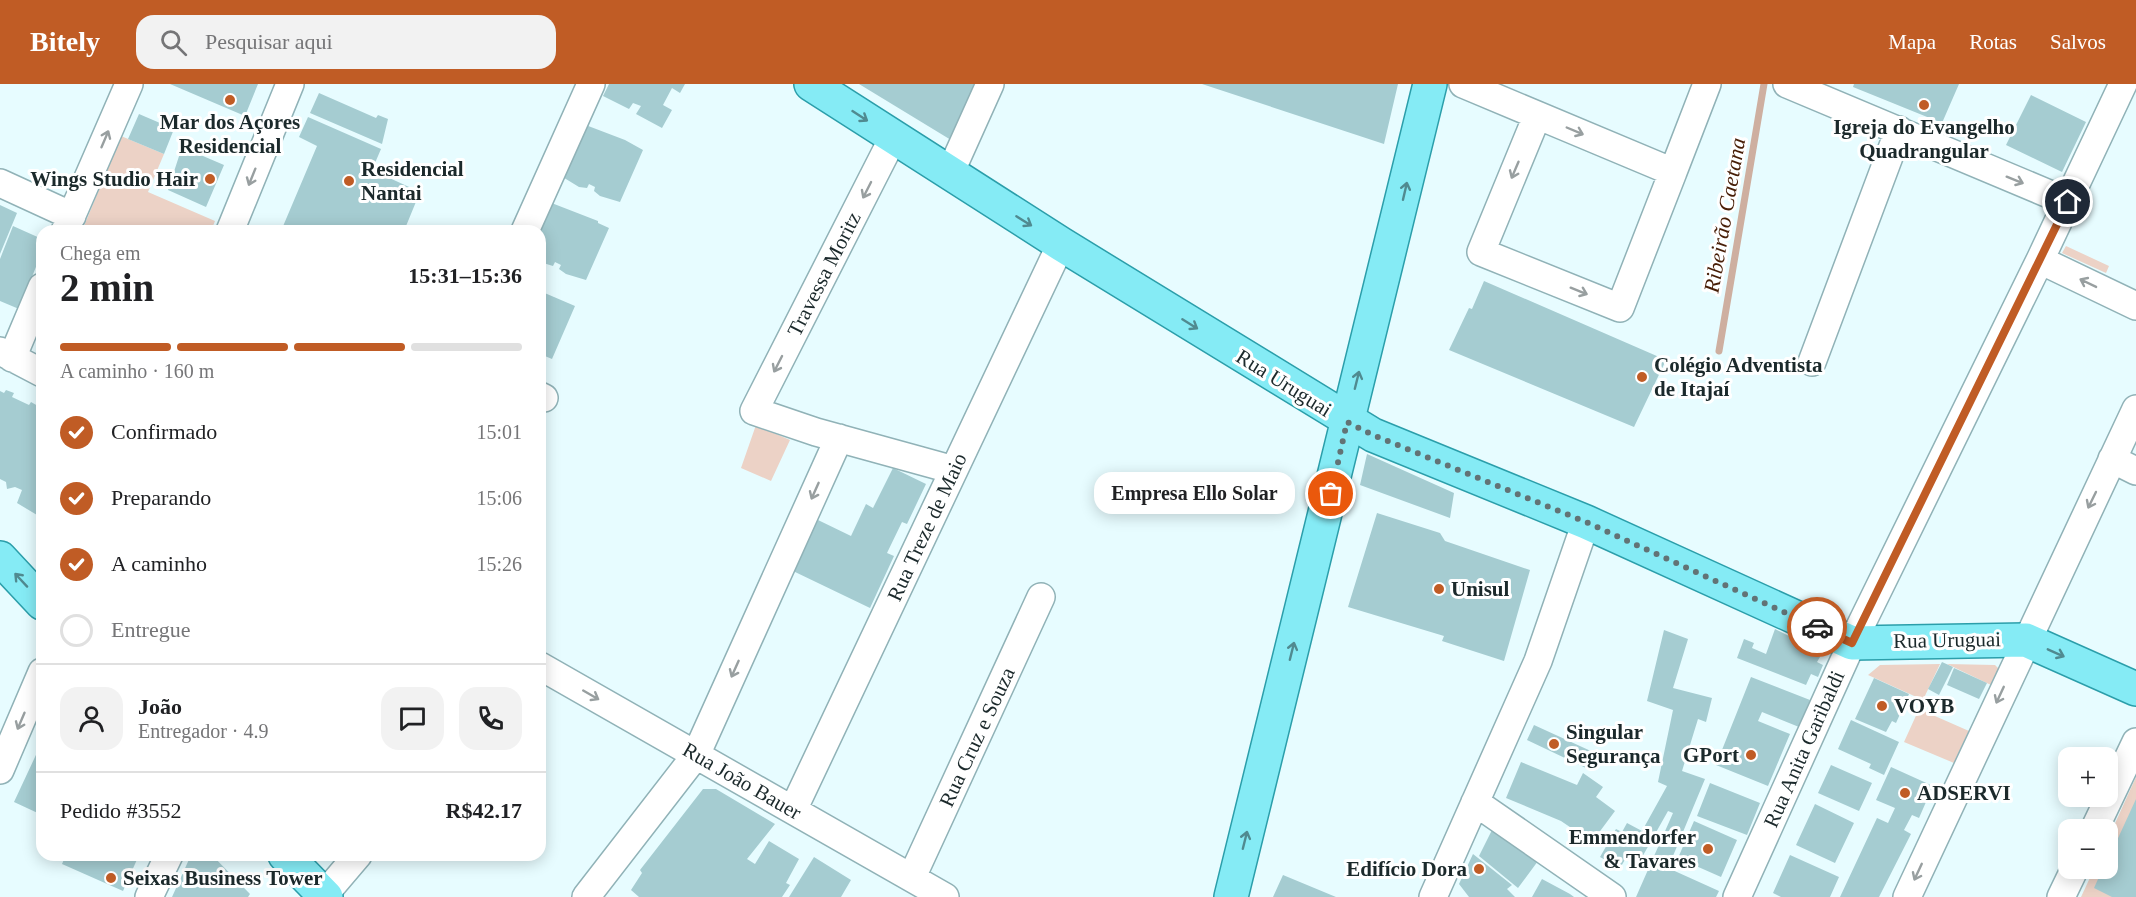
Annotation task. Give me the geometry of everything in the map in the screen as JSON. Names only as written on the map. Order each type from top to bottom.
[{"type":"main road","points":[[1231,897],[1430,84]]},
{"type":"main road","name":"Rua Uruguai","points":[[822,87],[893,138],[1347,422],[1373,435],[1586,522],[1852,643],[2026,640],[2136,689]]},
{"type":"main road","points":[[0,558],[36,597]]},
{"type":"main road","points":[[291,861],[325,896]]},
{"type":"street","points":[[0,183],[69,223],[129,84]]},
{"type":"street","points":[[232,225],[290,84]]},
{"type":"street","points":[[528,225],[591,84]]},
{"type":"street","points":[[950,173],[990,84]]},
{"type":"street","points":[[1463,84],[1673,172]]},
{"type":"street","points":[[1538,116],[1481,252],[1620,308],[1707,84]]},
{"type":"street","points":[[1787,84],[2068,202]]},
{"type":"street","name":"Rua Anita Garibaldi","points":[[1737,897],[1852,643],[2040,260],[2123,84]]},
{"type":"street","points":[[1812,363],[1899,130]]},
{"type":"street","name":"Travessa Moritz","points":[[839,438],[754,411],[893,138]]},
{"type":"street","name":"Rua Treze de Maio","points":[[793,810],[1061,244]]},
{"type":"street","points":[[2040,260],[2136,306]]},
{"type":"street","points":[[36,298],[6,354],[36,370]]},
{"type":"street","points":[[1907,897],[2136,409]]},
{"type":"street","points":[[596,893],[696,755],[839,438],[954,470]]},
{"type":"street","points":[[2112,459],[2136,471]]},
{"type":"street","points":[[1433,897],[1538,661],[1586,522]]},
{"type":"street","name":"Rua Cruz e Souza","points":[[912,878],[1041,597]]},
{"type":"street","name":"Rua João Bauer","points":[[546,669],[945,897]]},
{"type":"street","points":[[0,770],[36,686]]},
{"type":"street","points":[[2099,819],[2136,742]]},
{"type":"street","points":[[1475,802],[1612,897]]},
{"type":"street","points":[[149,897],[166,861]]},
{"type":"street","points":[[325,896],[353,861]]},
{"type":"street","points":[[2061,897],[2070,879]]},
{"type":"shaded area","points":[[121,136],[164,154],[148,192],[215,221],[213,225],[84,225]]},
{"type":"shaded area","points":[[2066,246],[2109,266],[2106,273],[2062,253]]},
{"type":"shaded area","points":[[756,425],[790,440],[771,481],[741,468]]},
{"type":"shaded area","points":[[1940,664],[1923,700],[1868,675],[1880,665]]},
{"type":"shaded area","points":[[1947,664],[1995,665],[1999,669],[1991,685]]},
{"type":"shaded area","points":[[1919,709],[1969,731],[1954,763],[1904,742]]},
{"type":"shaded area","points":[[2136,777],[2136,897],[2081,897],[2089,879],[2118,879],[2117,819]]},
{"type":"building","name":"Mar dos Açores Residencial","points":[[170,84],[258,84],[245,116]]},
{"type":"building","points":[[609,84],[685,84],[680,93],[672,88],[663,105],[672,110],[662,128],[636,114],[641,106],[633,103],[629,109],[603,96]]},
{"type":"building","points":[[859,84],[978,84],[951,140]]},
{"type":"building","points":[[1202,84],[1398,84],[1384,144]]},
{"type":"building","name":"Igreja do Evangelho Quadrangular","points":[[1854,84],[1959,84],[1942,123],[1853,87]]},
{"type":"building","points":[[319,93],[376,118],[378,115],[388,119],[382,144],[310,113]]},
{"type":"building","points":[[2031,95],[2086,122],[2062,172],[2006,145]]},
{"type":"building","points":[[139,114],[174,129],[164,154],[128,139]]},
{"type":"building","name":"Residencial Nantai","points":[[308,117],[381,149],[372,170],[420,192],[406,225],[284,225],[317,146],[299,137]]},
{"type":"building","points":[[583,124],[625,140],[643,150],[620,202],[600,196],[594,191],[595,187],[589,184],[587,188],[579,187],[561,176]]},
{"type":"building","points":[[182,147],[224,165],[206,207],[168,190]]},
{"type":"building","points":[[549,202],[598,221],[609,228],[586,280],[566,274],[559,269],[561,265],[555,262],[553,266],[546,264],[546,225],[538,225]]},
{"type":"building","points":[[0,205],[17,213],[0,254]]},
{"type":"building","points":[[13,226],[36,236],[36,267],[19,309],[0,301],[0,259]]},
{"type":"building","points":[[1484,281],[1666,360],[1634,427],[1449,350],[1469,308],[1472,309]]},
{"type":"building","points":[[546,294],[575,306],[552,359],[546,356]]},
{"type":"building","points":[[6,390],[14,393],[12,397],[29,405],[31,402],[36,405],[36,514],[17,503],[22,490],[15,487],[7,489],[6,482],[0,479],[0,391],[4,393]]},
{"type":"building","points":[[1367,454],[1454,493],[1450,518],[1360,485]]},
{"type":"building","points":[[893,468],[926,484],[907,524],[902,522],[887,553],[894,556],[870,608],[793,571],[818,520],[851,536],[866,504],[873,508]]},
{"type":"building","name":"Unisul","points":[[1377,513],[1440,533],[1445,541],[1530,570],[1504,661],[1442,641],[1444,636],[1348,607]]},
{"type":"building","points":[[1775,629],[1811,647],[1817,647],[1820,657],[1817,662],[1823,665],[1818,677],[1811,674],[1806,685],[1737,658],[1744,639],[1754,643],[1752,648],[1766,654]]},
{"type":"building","points":[[1664,630],[1688,639],[1673,688],[1712,698],[1706,722],[1698,719],[1682,771],[1705,779],[1668,868],[1719,891],[1716,897],[1636,897],[1673,813],[1668,811],[1641,859],[1629,853],[1620,868],[1600,857],[1616,829],[1622,832],[1627,823],[1642,831],[1667,786],[1658,782],[1673,710],[1647,701]]},
{"type":"building","points":[[1942,662],[1953,667],[1939,695],[1928,689]]},
{"type":"building","points":[[1954,668],[1987,683],[1979,699],[1947,685]]},
{"type":"building","points":[[1751,677],[1810,700],[1799,727],[1762,712],[1758,721],[1790,734],[1768,786],[1716,765]]},
{"type":"building","name":"VOYB","points":[[1874,678],[1909,694],[1896,723],[1892,721],[1886,732],[1855,719]]},
{"type":"building","points":[[1851,720],[1899,742],[1884,775],[1869,768],[1871,764],[1838,749]]},
{"type":"building","name":"Singular Segurança","points":[[1534,725],[1593,752],[1586,768],[1527,740]]},
{"type":"building","points":[[36,755],[36,812],[14,802]]},
{"type":"building","points":[[1521,762],[1577,785],[1583,773],[1603,787],[1596,797],[1615,811],[1592,842],[1561,821],[1506,798]]},
{"type":"building","points":[[1831,765],[1872,783],[1859,811],[1818,793]]},
{"type":"building","points":[[1891,767],[1933,786],[1919,818],[1912,815],[1904,830],[1911,834],[1879,897],[1840,897],[1877,818],[1888,823],[1895,808],[1876,800]]},
{"type":"building","points":[[1710,783],[1760,803],[1747,835],[1697,816]]},
{"type":"building","points":[[703,789],[716,789],[775,824],[747,859],[755,864],[769,841],[799,859],[786,883],[790,885],[782,897],[639,897],[631,890],[642,873],[640,870]]},
{"type":"building","points":[[2136,799],[2136,897],[2112,897],[2094,888],[2098,879],[2118,879],[2118,838]]},
{"type":"building","points":[[1815,804],[1854,823],[1835,863],[1796,845]]},
{"type":"building","name":"Emmendorfer & Tavares","points":[[1694,821],[1737,840],[1721,877],[1678,858]]},
{"type":"building","points":[[1494,826],[1538,861],[1518,888],[1479,856]]},
{"type":"building","name":"Edifício Dora","points":[[1473,854],[1512,885],[1507,889],[1515,897],[1469,897],[1459,884]]},
{"type":"building","points":[[1790,855],[1839,877],[1830,897],[1781,897],[1773,893]]},
{"type":"building","points":[[814,857],[851,880],[841,897],[789,897]]},
{"type":"building","name":"Seixas Business Tower","points":[[63,861],[136,861],[123,891],[62,864]]},
{"type":"building","points":[[188,861],[218,861],[250,894],[248,897],[172,897]]},
{"type":"building","points":[[1283,875],[1336,897],[1273,897]]},
{"type":"building","points":[[1542,879],[1570,894],[1574,897],[1532,897]]},
{"type":"waterway","name":"Ribeirão Caetana","points":[[1719,351],[1764,84]]},
{"type":"way so far","points":[[1331,494],[1347,422],[1373,435],[1586,522],[1817,627]]},
{"type":"place","name":"Mar dos Açores Residencial","points":[[230,100]]},
{"type":"place","name":"Igreja do Evangelho Quadrangular","points":[[1924,105]]},
{"type":"place","name":"Wings Studio Hair","points":[[210,179]]},
{"type":"place","name":"Residencial Nantai","points":[[349,181]]},
{"type":"place","name":"Colégio Adventista de Itajaí","points":[[1642,377]]},
{"type":"place","name":"Empresa Ello Solar","points":[[1331,494]]},
{"type":"place","name":"Unisul","points":[[1439,589]]},
{"type":"place","name":"VOYB","points":[[1882,706]]},
{"type":"place","name":"Singular Segurança","points":[[1554,744]]},
{"type":"place","name":"GPort","points":[[1751,755]]},
{"type":"place","name":"ADSERVI","points":[[1905,793]]},
{"type":"place","name":"Emmendorfer & Tavares","points":[[1708,849]]},
{"type":"place","name":"Edifício Dora","points":[[1479,869]]},
{"type":"place","name":"Seixas Business Tower","points":[[111,878]]},
{"type":"route","points":[[1817,627],[1852,643],[2068,202]]}]
